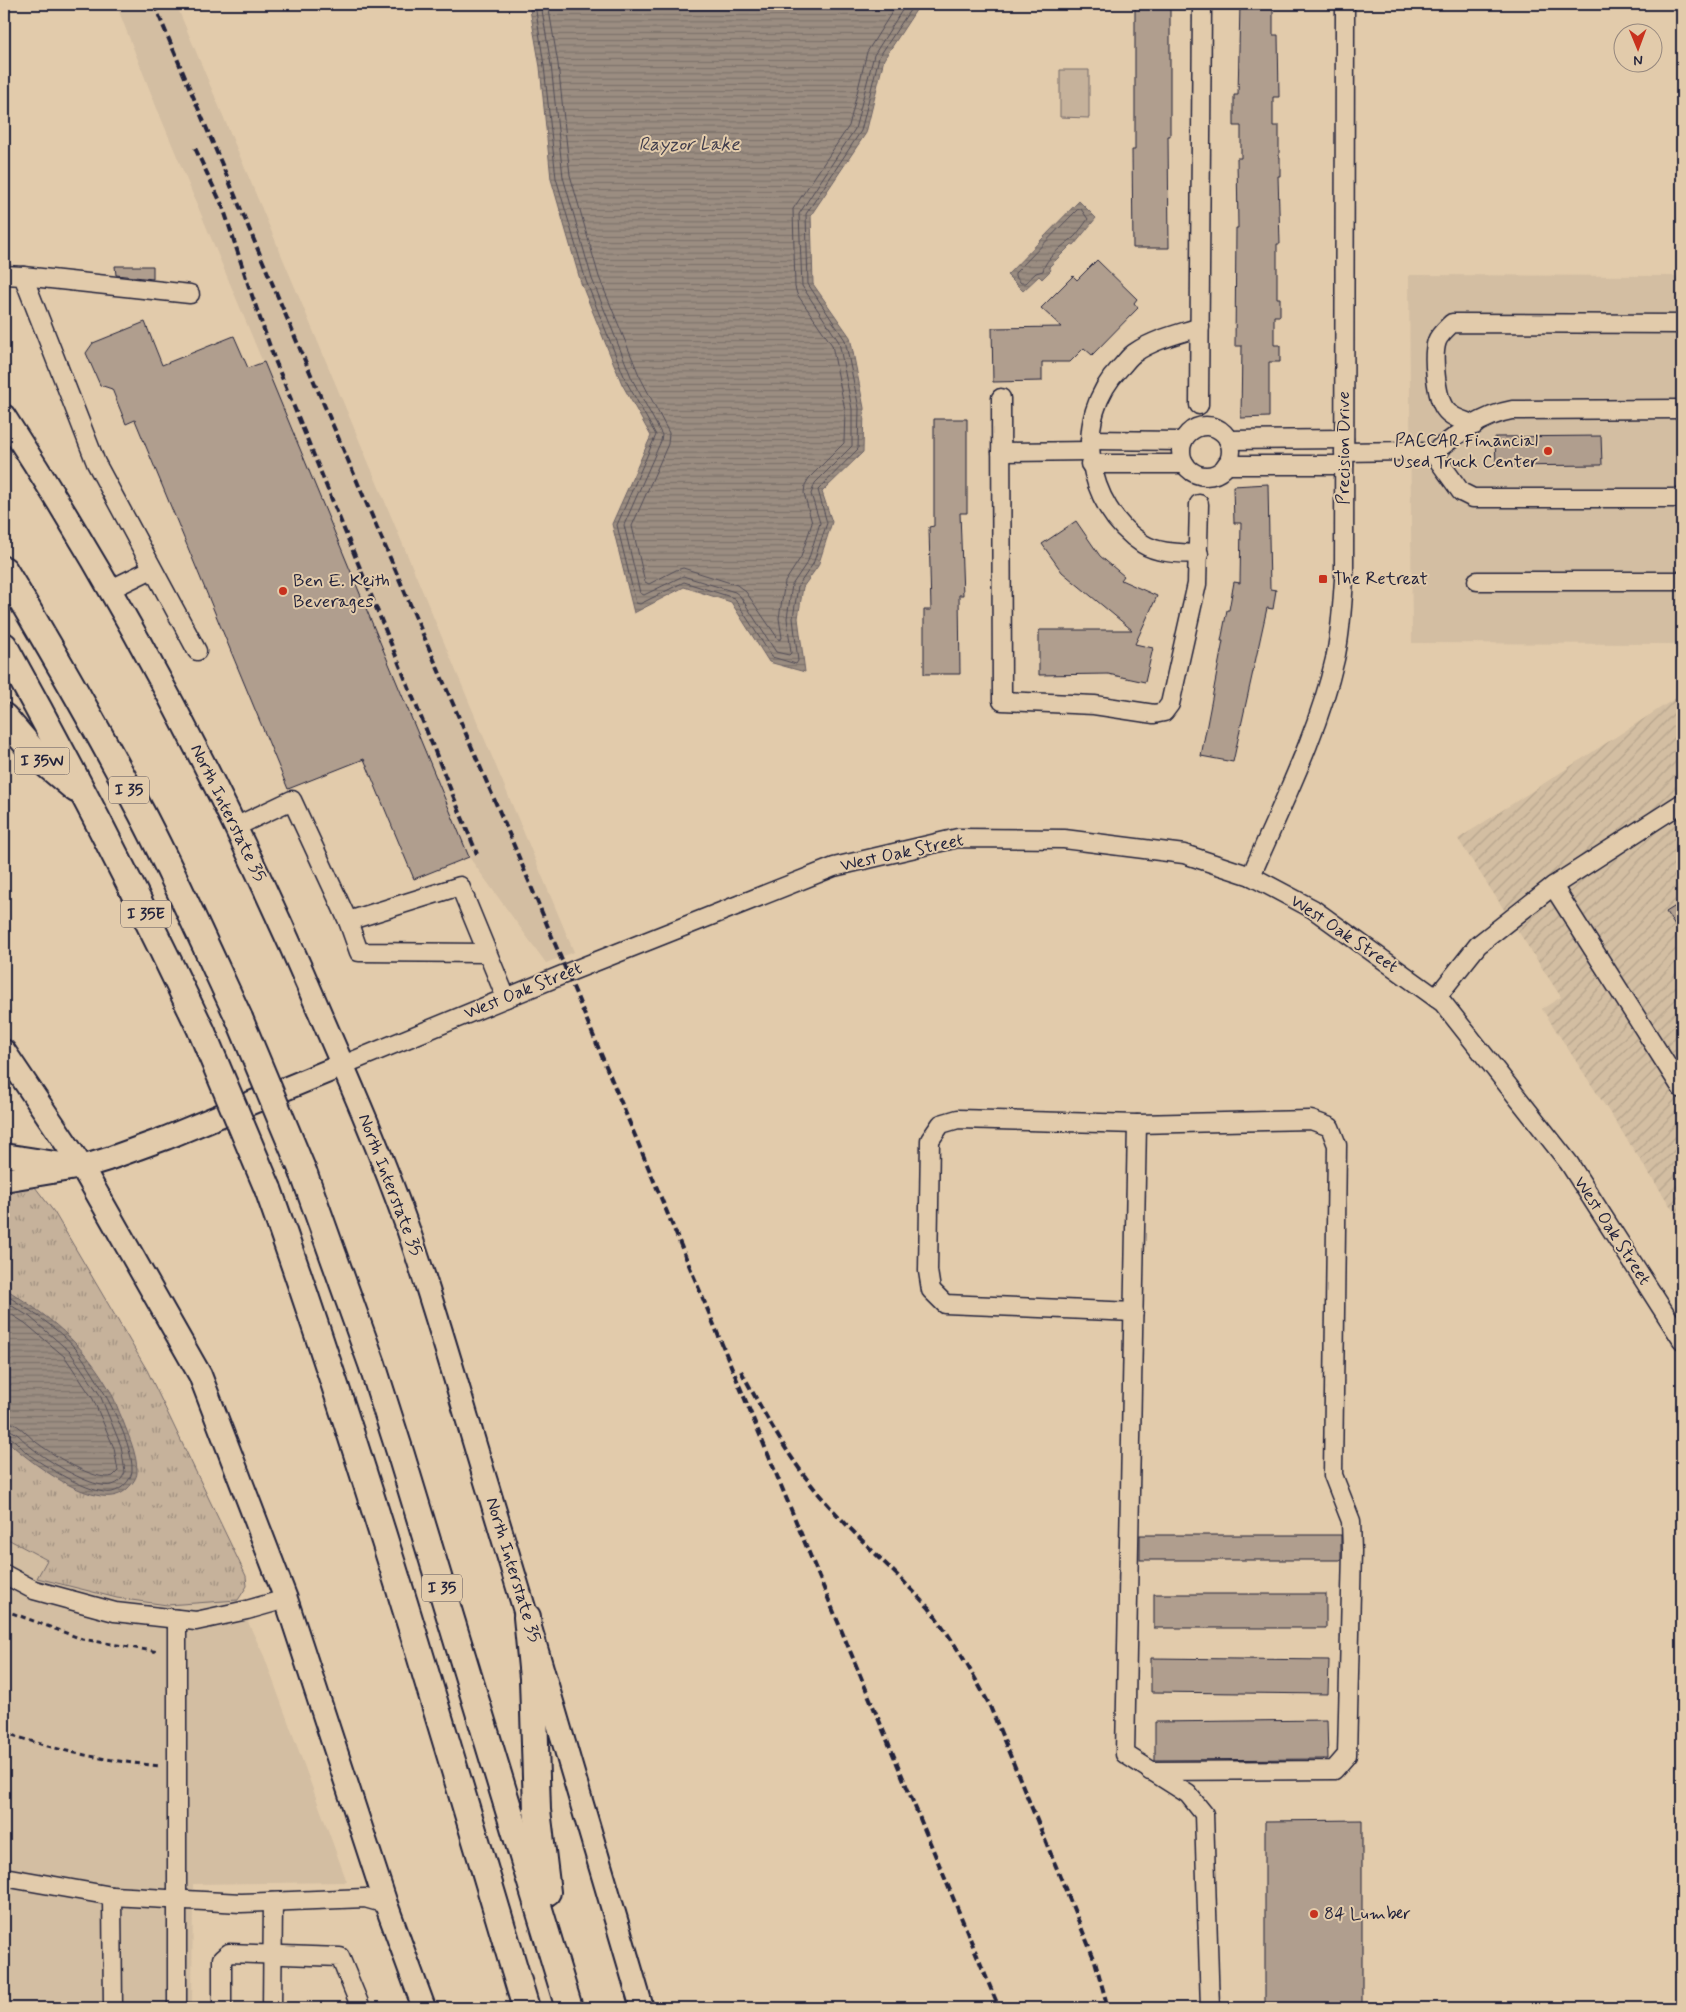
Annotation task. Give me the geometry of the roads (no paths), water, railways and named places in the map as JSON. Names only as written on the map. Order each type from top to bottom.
[{"type":"highway","name":"I 35","points":[[4,570],[66,673],[141,812],[186,903],[239,1018],[304,1174],[338,1267],[392,1428],[568,2007]]},
{"type":"highway","name":"I 35E","points":[[4,646],[135,891],[202,1032],[268,1189],[319,1332],[370,1492],[526,2008]]},
{"type":"highway","name":"I 35W","points":[[4,718],[38,757],[86,798]]},
{"type":"highway","points":[[527,1616],[533,1678],[537,1810],[547,1892],[568,2007]]},
{"type":"main road","name":"North Interstate 35","points":[[4,416],[38,469],[109,590],[188,731],[302,969],[376,1145],[424,1278],[527,1616],[642,2008]]},
{"type":"main road","points":[[4,1051],[82,1167],[200,1375],[286,1599],[386,1904],[424,2008]]},
{"type":"main road","name":"West Oak Street","points":[[4,1180],[82,1167],[166,1138],[343,1065]]},
{"type":"main road","name":"West Oak Street","points":[[4,1155],[82,1167]]},
{"type":"street","points":[[1199,405],[1202,4]]},
{"type":"street","name":"Precision Drive","points":[[1251,876],[1312,732],[1335,659],[1340,632],[1344,580],[1346,4]]},
{"type":"street","points":[[4,276],[23,276],[190,294]]},
{"type":"street","points":[[23,276],[96,463],[197,651]]},
{"type":"street","points":[[1475,425],[1452,416],[1445,409],[1438,395],[1435,380],[1437,341],[1452,323],[1682,324]]},
{"type":"street","points":[[1199,554],[1165,552],[1144,544],[1123,527],[1107,508],[1094,479],[1090,452],[1097,402],[1112,376],[1135,352],[1167,337],[1200,328]]},
{"type":"street","points":[[1001,398],[1002,702],[1094,705],[1154,714],[1164,712],[1170,704],[1197,584],[1199,504]]},
{"type":"street","points":[[1226,465],[1344,452],[1407,451],[1433,453],[1450,439],[1497,413],[1512,410],[1682,409]]},
{"type":"street","points":[[1205,426],[1218,429],[1228,440],[1231,453],[1226,465],[1216,474],[1209,476],[1195,474],[1185,464],[1181,453],[1183,441],[1192,430],[1205,426]]},
{"type":"street","points":[[1228,440],[1344,452]]},
{"type":"street","points":[[1001,452],[1090,452],[1183,441]]},
{"type":"street","points":[[1090,452],[1185,464]]},
{"type":"street","points":[[1433,453],[1460,492],[1473,498],[1682,498]]},
{"type":"street","points":[[109,590],[152,569]]},
{"type":"street","points":[[1477,581],[1682,581]]},
{"type":"street","points":[[235,827],[292,800],[348,920],[359,952],[487,953]]},
{"type":"street","points":[[1436,998],[1478,945],[1553,886],[1682,803]]},
{"type":"street","name":"West Oak Street","points":[[343,1065],[834,867],[958,838],[1064,838],[1184,854],[1251,876],[1313,909],[1443,1003],[1569,1163],[1682,1340]]},
{"type":"street","points":[[348,920],[460,886],[506,998]]},
{"type":"street","points":[[1553,886],[1682,1089]]},
{"type":"street","points":[[1134,1312],[945,1304],[931,1290],[928,1271],[930,1140],[941,1124],[958,1119],[1137,1124],[1311,1120],[1330,1127],[1337,1144],[1333,1475],[1351,1521],[1352,1551],[1348,1755],[1334,1770],[1150,1771]]},
{"type":"street","points":[[1137,1124],[1125,1754],[1188,1794],[1204,1814],[1210,2008]]},
{"type":"street","points":[[4,1574],[34,1590],[115,1612],[196,1621],[286,1599]]},
{"type":"street","points":[[176,2008],[178,1900],[177,1619]]},
{"type":"street","points":[[4,1877],[112,1896],[241,1903],[365,1898],[386,1904]]},
{"type":"street","points":[[112,1896],[113,2008]]},
{"type":"street","points":[[272,2008],[273,1902]]},
{"type":"street","points":[[222,2008],[222,1959],[228,1953],[340,1957],[361,2008]]},
{"type":"water","name":"Rayzor Lake","points":[[529,4],[920,4],[884,59],[866,133],[811,215],[813,284],[850,337],[864,408],[863,452],[822,492],[832,522],[818,566],[803,587],[798,618],[805,672],[769,662],[731,602],[684,587],[634,613],[612,524],[651,436],[622,384],[581,283],[551,179],[540,67]]},
{"type":"water","points":[[1079,201],[1096,218],[1074,245],[1072,244],[1049,267],[1051,270],[1042,279],[1039,276],[1023,291],[1007,275]]},
{"type":"water","points":[[4,1288],[63,1331],[88,1358],[111,1393],[132,1446],[137,1472],[130,1486],[116,1495],[100,1496],[82,1491],[64,1482],[29,1459],[4,1438]]},
{"type":"railway","points":[[154,4],[510,836],[999,2008]]},
{"type":"railway","points":[[195,148],[223,207],[274,358],[477,854]]},
{"type":"railway","points":[[741,1371],[779,1437],[811,1484],[849,1527],[929,1608],[975,1679],[989,1704],[1095,1961],[1108,2008]]},
{"type":"place","name":"PACCAR Financial Used Truck Center","points":[[1548,451]]},
{"type":"place","name":"The Retreat","points":[[1323,579]]},
{"type":"place","name":"Ben E. Keith Beverages","points":[[283,591]]},
{"type":"place","name":"84 Lumber","points":[[1314,1914]]}]
